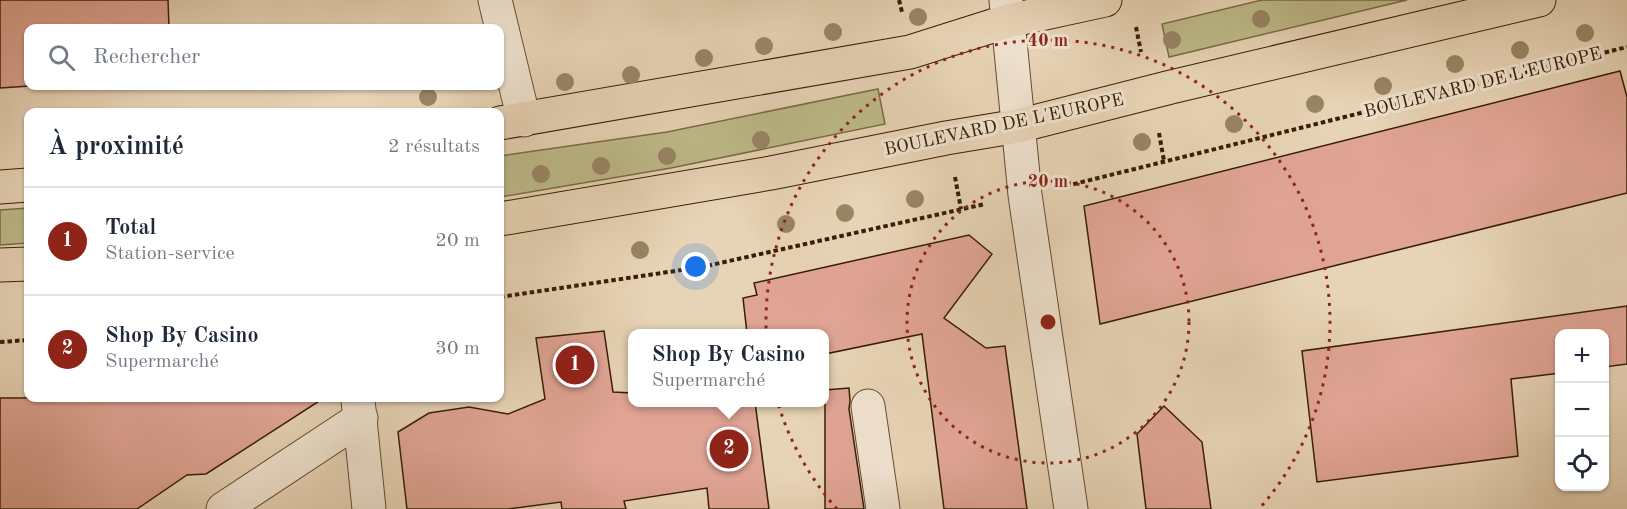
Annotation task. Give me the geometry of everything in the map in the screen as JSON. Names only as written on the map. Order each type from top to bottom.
[{"type":"main road","points":[[512,121],[910,52],[1007,10],[1105,0]]},
{"type":"main road","name":"BOULEVARD DE L'EUROPE","points":[[504,218],[771,173],[1018,126],[1171,87],[1539,0]]},
{"type":"main road","points":[[0,187],[24,186]]},
{"type":"main road","points":[[0,265],[24,264]]},
{"type":"street","points":[[495,0],[498,24]]},
{"type":"street","points":[[1007,10],[1025,195],[1071,509]]},
{"type":"street","points":[[504,64],[512,121]]},
{"type":"street","points":[[868,406],[883,509]]},
{"type":"street","points":[[223,509],[359,408]]},
{"type":"street","points":[[359,408],[369,509]]},
{"type":"path","points":[[1137,30],[1141,53]]},
{"type":"path","name":"BOULEVARD DE L'EUROPE","points":[[1062,187],[1627,47]]},
{"type":"path","points":[[1158,129],[1164,160]]},
{"type":"path","points":[[955,176],[962,209]]},
{"type":"path","points":[[504,296],[702,267],[994,202]]},
{"type":"path","points":[[0,342],[24,340]]},
{"type":"shaded area","points":[[1262,0],[1407,0],[1169,57],[1162,24]]},
{"type":"shaded area","points":[[878,89],[885,124],[671,168],[504,196],[504,155],[667,132]]},
{"type":"shaded area","points":[[24,208],[24,243],[0,245],[0,210]]},
{"type":"building","points":[[0,0],[168,0],[169,24],[24,24],[24,86],[0,88]]},
{"type":"building","points":[[1620,71],[1627,97],[1627,193],[1100,324],[1084,206]]},
{"type":"building","points":[[969,235],[992,254],[944,318],[986,348],[1005,346],[1027,509],[944,509],[922,334],[829,353],[829,329],[747,329],[743,298],[757,295],[754,283]]},
{"type":"building","points":[[1627,306],[1627,364],[1609,366],[1609,329],[1555,329],[1555,374],[1511,379],[1518,456],[1317,482],[1302,351]]},
{"type":"building","points":[[604,331],[613,392],[628,393],[628,407],[756,407],[769,509],[709,509],[707,488],[624,501],[626,509],[562,509],[561,502],[508,509],[407,509],[398,432],[429,413],[469,407],[508,414],[545,399],[536,338]]},
{"type":"building","points":[[849,388],[849,409],[864,509],[825,509],[825,407],[829,407],[829,390]]},
{"type":"building","points":[[0,398],[24,398],[24,402],[318,402],[206,474],[187,475],[137,509],[0,509]]},
{"type":"building","points":[[1164,406],[1202,442],[1211,509],[1146,509],[1137,434]]},
{"type":"place","name":"Total","points":[[575,365]]},
{"type":"place","name":"Shop By Casino","points":[[729,449]]}]
